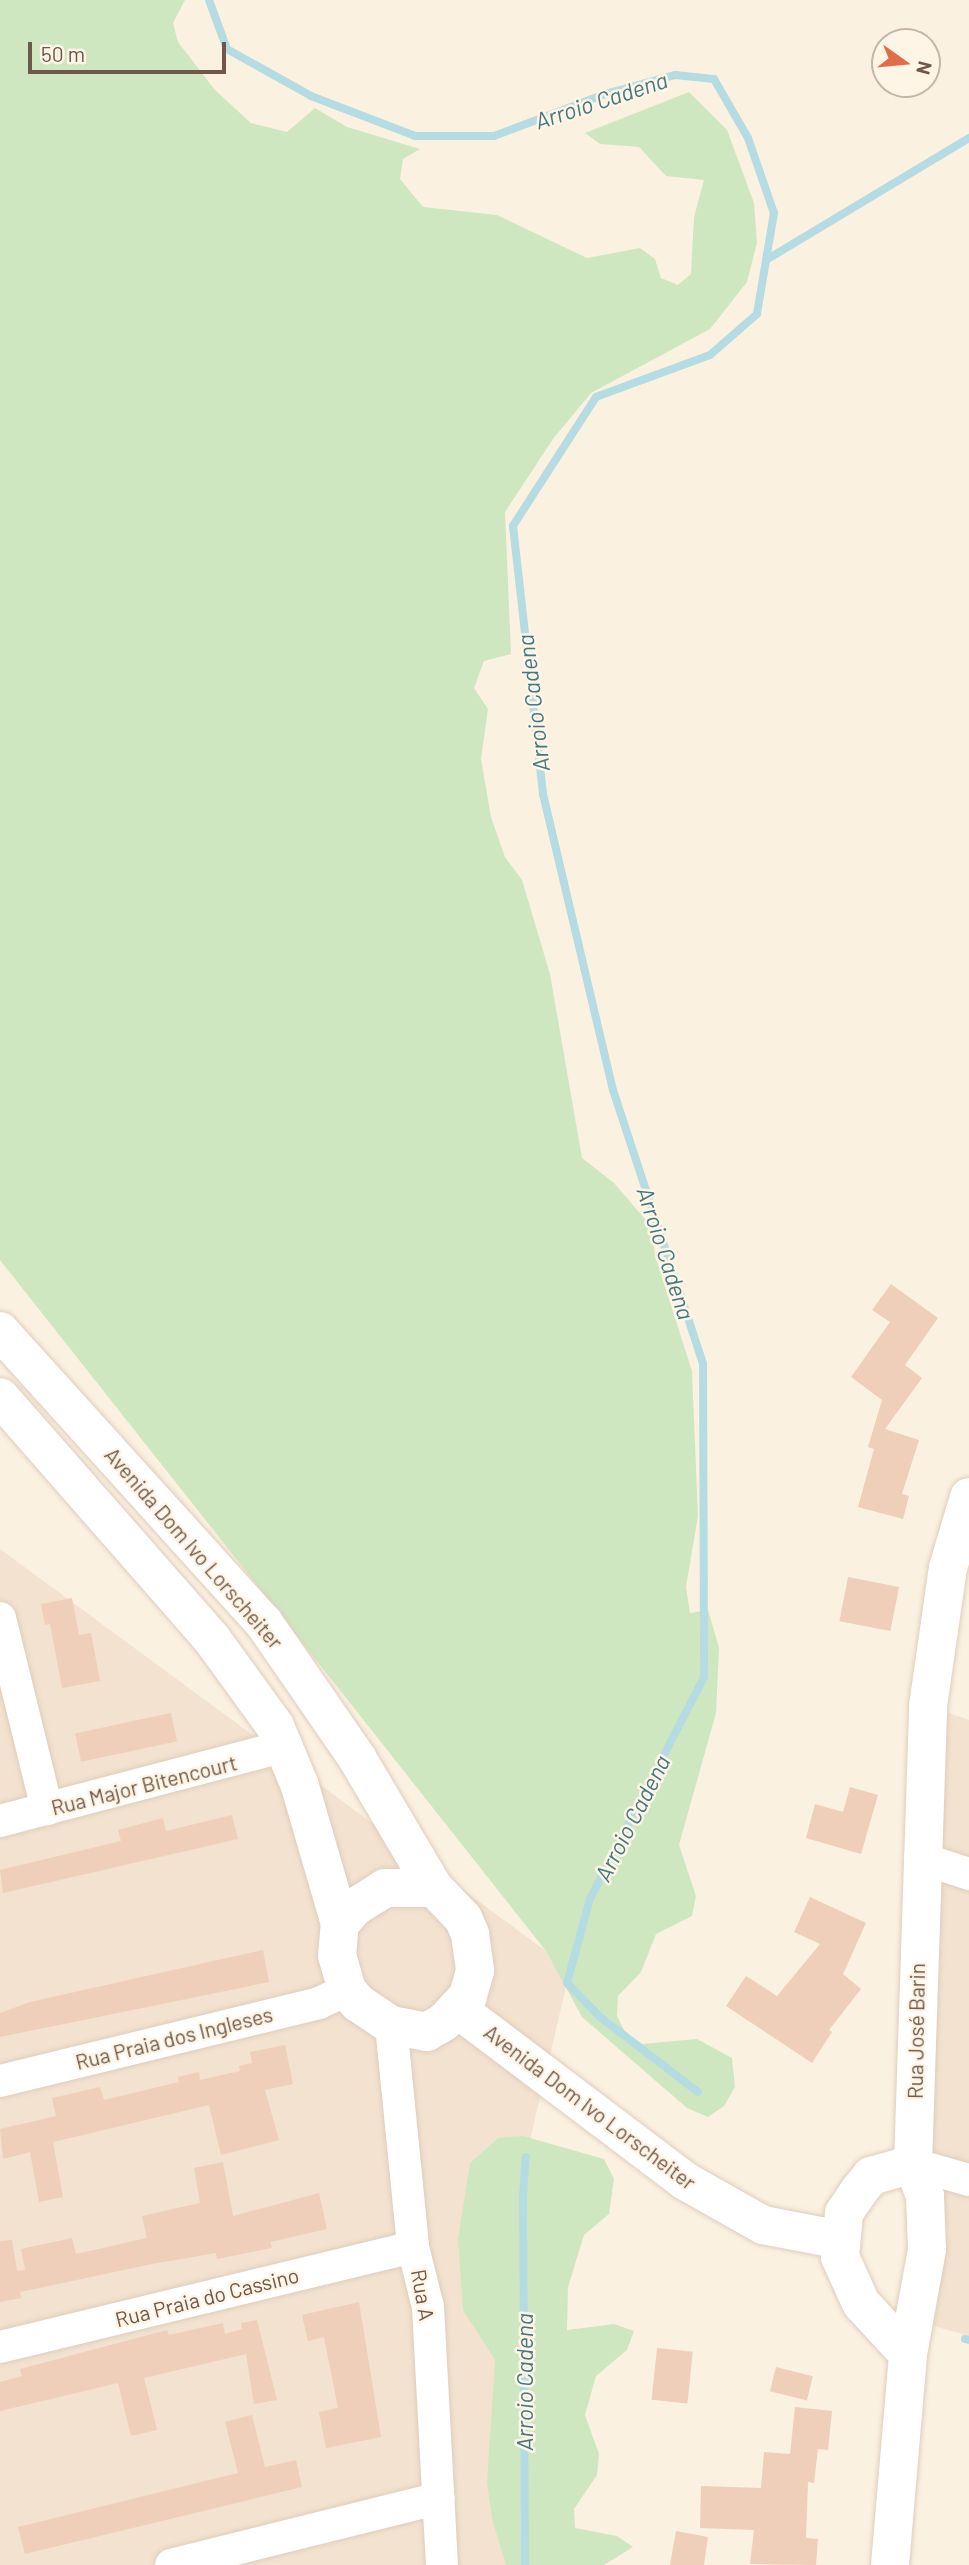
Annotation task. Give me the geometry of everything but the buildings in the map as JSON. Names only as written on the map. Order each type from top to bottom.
[{"type":"main road","name":"Avenida Dom Ivo Lorscheiter","points":[[0,1331],[264,1623],[343,1736],[434,1888],[463,1917],[470,1934],[475,1972],[459,2010],[685,2181],[763,2225],[841,2240]]},
{"type":"main road","points":[[0,1397],[211,1638],[286,1746],[340,1924],[337,1956],[347,1990],[358,2003],[391,2025],[427,2032],[459,2010]]},
{"type":"main road","name":"Rua José Barin","points":[[890,2565],[908,2354],[927,2249],[925,2196],[913,2164],[920,1858],[928,1706],[948,1568],[969,1497]]},
{"type":"main road","points":[[340,1924],[362,1901],[385,1888],[434,1888]]},
{"type":"main road","points":[[908,2354],[861,2303],[839,2257],[845,2213],[871,2176],[913,2164]]},
{"type":"street","points":[[0,1618],[47,1809]]},
{"type":"street","name":"Rua Major Bitencourt","points":[[0,1821],[286,1746]]},
{"type":"street","points":[[920,1858],[969,1874]]},
{"type":"street","name":"Rua Praia dos Ingleses","points":[[0,2081],[319,2003],[347,1990]]},
{"type":"street","name":"Rua A","points":[[391,2025],[413,2247],[428,2307],[442,2565]]},
{"type":"street","points":[[913,2164],[969,2180]]},
{"type":"street","name":"Rua Praia do Cassino","points":[[0,2347],[413,2247]]},
{"type":"street","points":[[171,2565],[439,2498]]},
{"type":"shaded area","points":[[0,1549],[546,1951],[567,1983],[526,2157],[525,2565],[0,2565]]},
{"type":"shaded area","points":[[928,1706],[969,1720],[969,2336],[902,2317],[913,2164]]},
{"type":"green space","points":[[0,0],[185,0],[173,23],[178,42],[215,90],[251,123],[287,132],[315,108],[347,127],[420,149],[403,159],[400,179],[423,207],[497,215],[587,258],[640,248],[655,259],[661,278],[678,285],[691,274],[694,217],[704,180],[666,176],[639,147],[600,144],[585,133],[689,92],[727,130],[754,203],[757,243],[747,282],[710,329],[591,393],[553,439],[505,512],[511,654],[484,661],[474,688],[488,709],[481,759],[491,817],[505,857],[522,880],[550,974],[582,1158],[614,1183],[651,1226],[655,1255],[692,1371],[698,1516],[686,1587],[690,1613],[708,1610],[719,1648],[716,1713],[679,1845],[696,1896],[692,1916],[656,1934],[641,1972],[618,1996],[617,2016],[626,2034],[642,2044],[697,2039],[732,2058],[735,2087],[724,2106],[708,2117],[687,2108],[582,2017],[546,1951],[0,1260]]},
{"type":"green space","points":[[523,2136],[604,2159],[614,2179],[609,2214],[584,2235],[568,2287],[567,2330],[614,2324],[634,2331],[627,2350],[596,2376],[585,2415],[599,2454],[597,2475],[574,2509],[575,2528],[617,2536],[633,2547],[604,2565],[506,2565],[492,2519],[487,2482],[495,2360],[463,2310],[458,2239],[470,2163],[498,2138]]},
{"type":"waterway","name":"Arroio Cadena","points":[[209,0],[227,49],[311,96],[415,136],[494,136],[605,94],[675,75],[714,79],[748,138],[774,213],[757,314],[710,355],[596,397],[513,526],[543,794],[613,1090],[703,1364],[704,1677],[590,1899],[567,1983],[600,2017],[698,2092]]},
{"type":"waterway","points":[[766,260],[969,138]]},
{"type":"waterway","name":"Arroio Cadena","points":[[525,2565],[523,2196],[526,2157]]},
{"type":"waterway","points":[[965,2339],[969,2340]]}]
